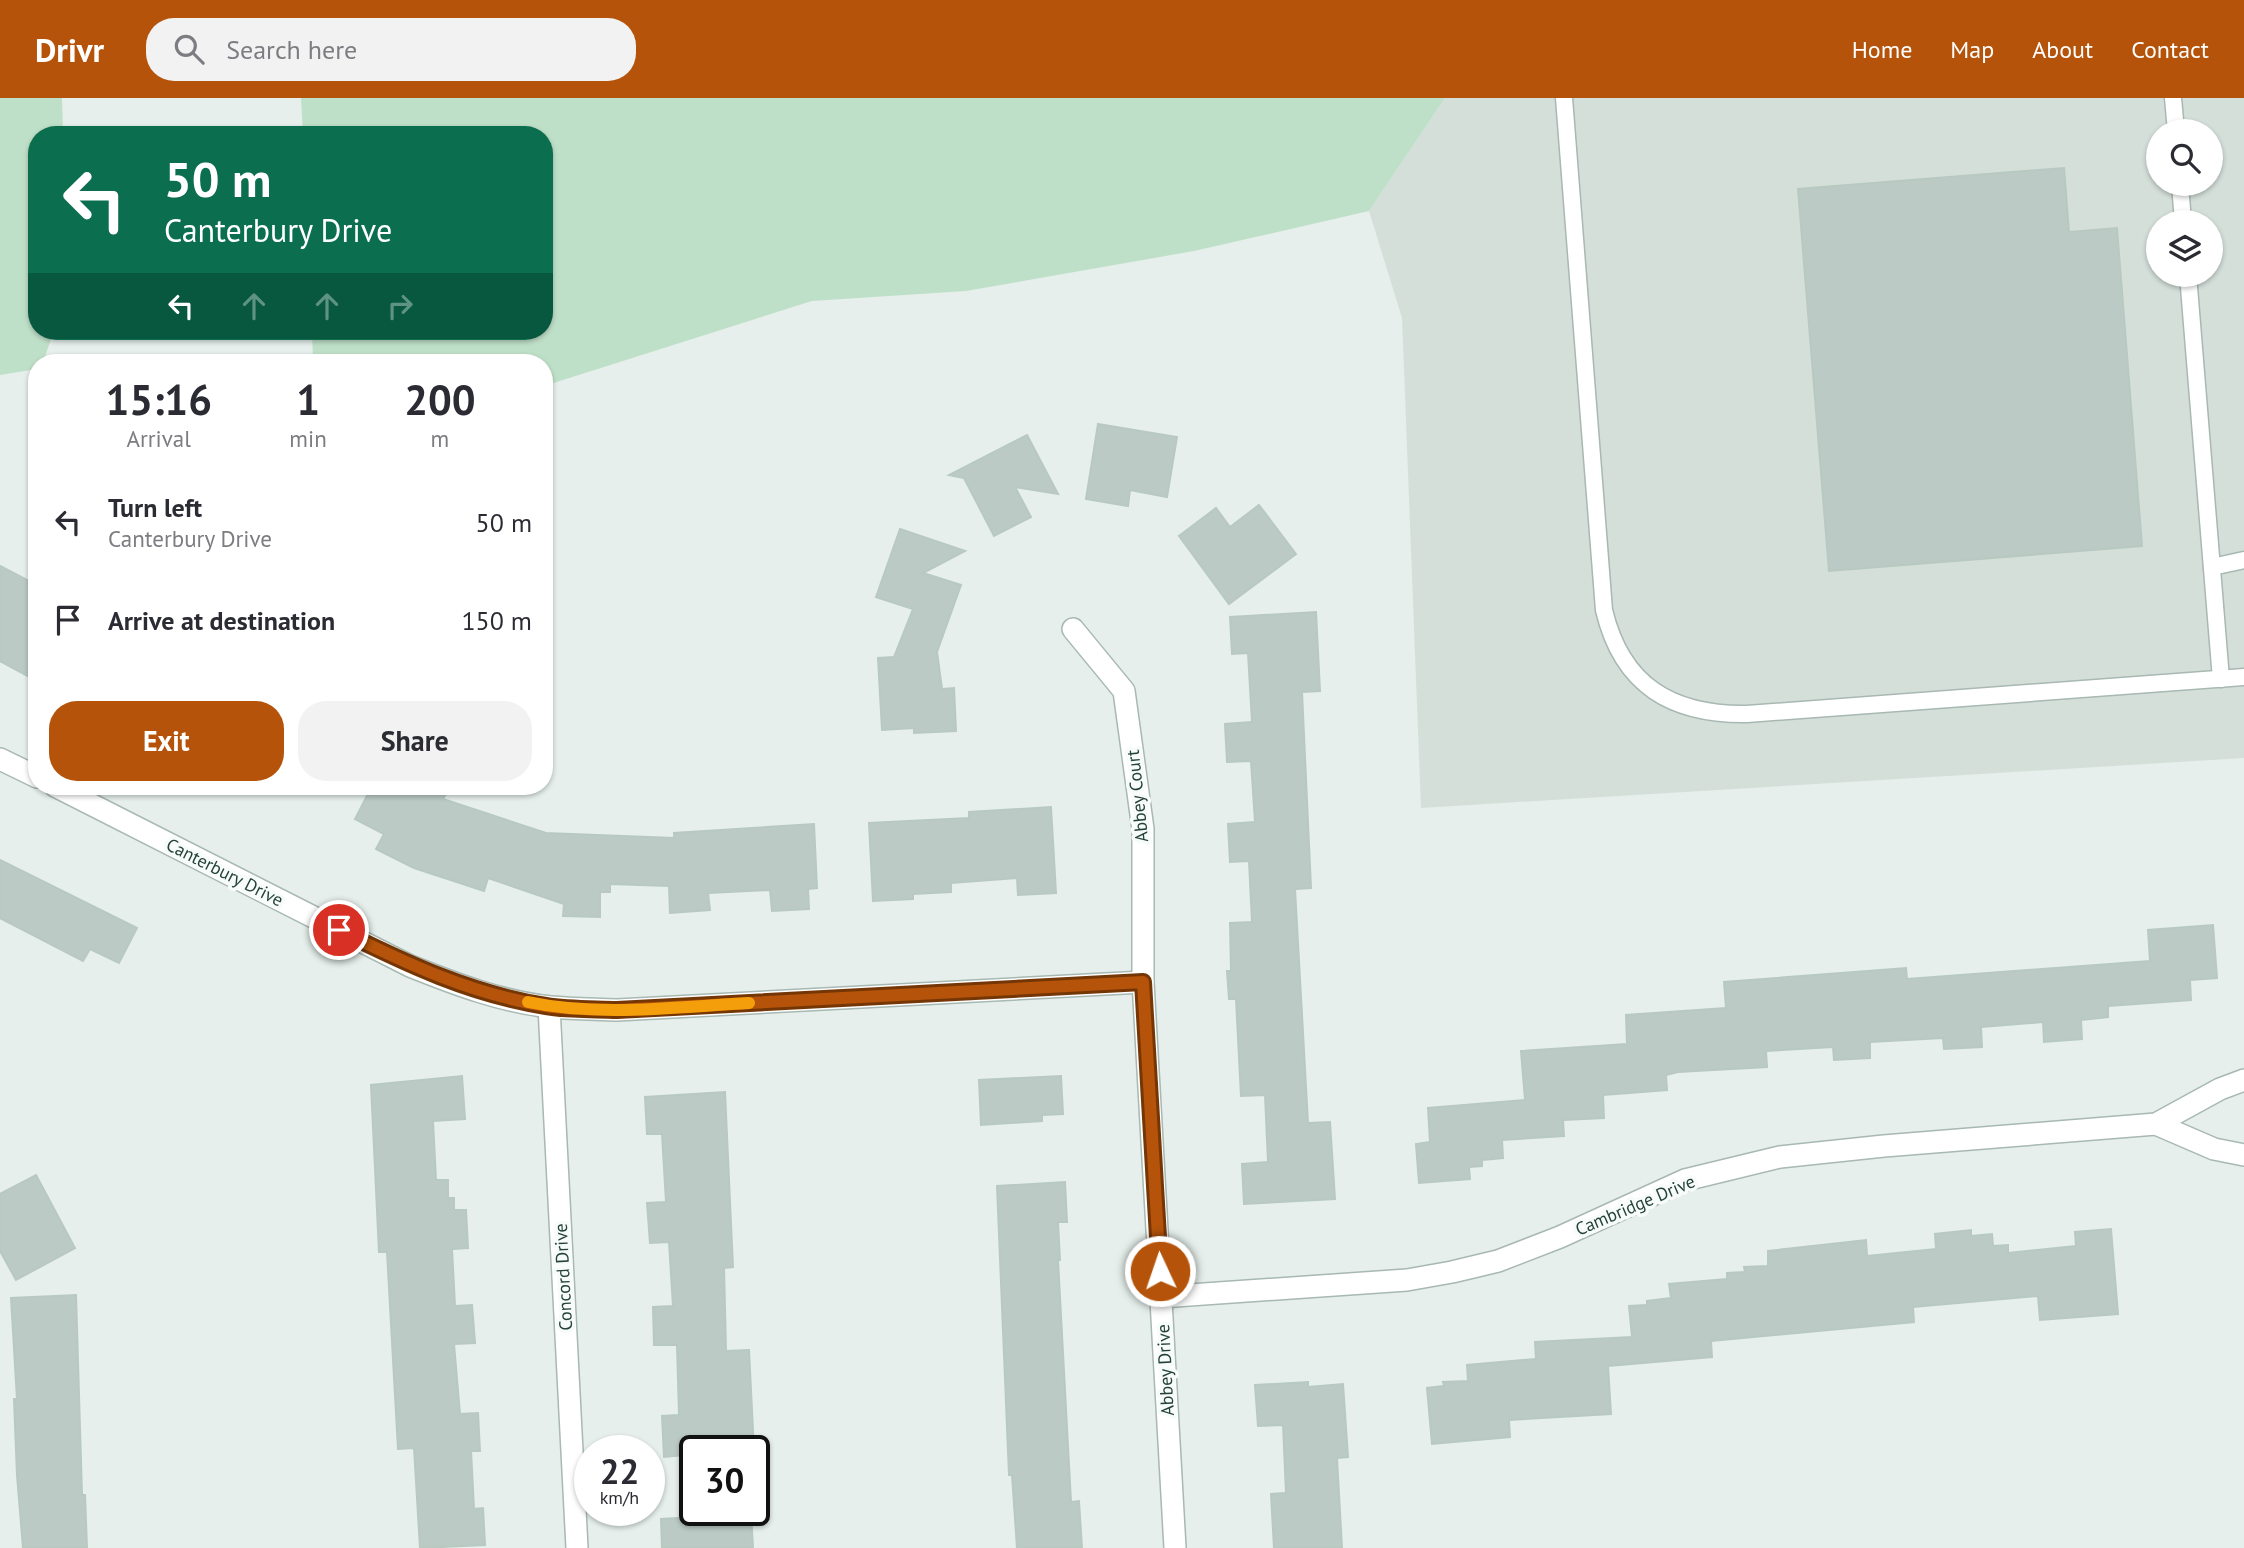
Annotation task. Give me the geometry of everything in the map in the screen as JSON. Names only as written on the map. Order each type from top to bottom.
[{"type":"street","name":"Abbey Court","points":[[1073,629],[1124,691],[1143,830],[1143,982]]},
{"type":"street","points":[[0,759],[28,773]]},
{"type":"street","name":"Canterbury Drive","points":[[73,795],[410,966],[476,990],[549,1007],[617,1010],[1143,982]]},
{"type":"street","name":"Abbey Drive","points":[[1143,982],[1175,1548]]},
{"type":"street","name":"Concord Drive","points":[[549,1007],[577,1548]]},
{"type":"street","name":"Cambridge Drive","points":[[1161,1297],[1407,1280],[1486,1264],[1560,1237],[1685,1181],[1780,1157],[2156,1124],[2220,1089],[2244,1080]]},
{"type":"street","name":"Cambridge Drive","points":[[2156,1124],[2214,1149],[2244,1155]]},
{"type":"lane","points":[[1564,98],[1604,610],[1610,634],[1627,664],[1645,686],[1663,699],[1695,710],[1716,715],[1747,715],[2244,677]]},
{"type":"lane","points":[[2173,98],[2175,119]]},
{"type":"lane","points":[[2189,287],[2221,679]]},
{"type":"lane","points":[[2212,567],[2244,560]]},
{"type":"shaded area","points":[[1445,98],[2244,98],[2244,758],[1421,808],[1402,318],[1369,211]]},
{"type":"green space","points":[[0,98],[62,98],[63,126],[28,126],[28,340],[51,340],[46,354],[28,354],[28,370],[0,375]]},
{"type":"green space","points":[[301,98],[1445,98],[1369,211],[1194,251],[966,291],[812,301],[553,383],[553,354],[313,354],[312,340],[553,340],[553,126],[303,126]]},
{"type":"building","points":[[2064,168],[2069,232],[2117,228],[2142,546],[1829,571],[1798,189]]},
{"type":"building","points":[[1098,424],[1177,437],[1167,497],[1130,490],[1128,506],[1086,499]]},
{"type":"building","points":[[1027,435],[1058,494],[1015,487],[1031,517],[994,536],[964,478],[949,475]]},
{"type":"building","points":[[1259,505],[1296,554],[1229,604],[1179,536],[1216,508],[1230,527]]},
{"type":"building","points":[[900,529],[965,551],[923,573],[961,585],[937,652],[942,689],[954,688],[956,731],[914,733],[914,728],[882,730],[878,658],[894,657],[913,609],[876,597]]},
{"type":"building","points":[[0,566],[28,580],[28,676],[0,661]]},
{"type":"building","points":[[1316,612],[1320,691],[1302,692],[1311,888],[1295,889],[1308,1123],[1330,1122],[1335,1199],[1244,1204],[1242,1164],[1268,1162],[1265,1095],[1241,1096],[1236,999],[1229,999],[1227,971],[1231,971],[1230,923],[1252,922],[1249,861],[1230,862],[1228,824],[1255,822],[1251,761],[1227,762],[1225,724],[1252,722],[1248,653],[1232,654],[1230,617]]},
{"type":"building","points":[[367,795],[445,795],[443,799],[546,833],[674,838],[674,833],[814,824],[817,888],[808,889],[809,909],[772,911],[770,890],[708,893],[710,910],[670,913],[669,886],[610,884],[610,892],[600,892],[600,917],[563,916],[564,904],[488,878],[484,891],[414,868],[376,849],[384,834],[355,819]]},
{"type":"building","points":[[1051,807],[1056,893],[1018,895],[1017,878],[951,883],[951,892],[913,894],[913,899],[873,901],[869,823],[969,818],[969,812]]},
{"type":"building","points":[[0,860],[137,928],[119,963],[90,949],[83,961],[0,918]]},
{"type":"building","points":[[2213,925],[2217,978],[2190,980],[2191,1000],[2108,1006],[2108,1017],[2081,1020],[2082,1039],[2044,1042],[2043,1022],[1981,1027],[1982,1047],[1944,1049],[1943,1038],[1870,1042],[1870,1058],[1834,1060],[1833,1047],[1766,1051],[1767,1067],[1678,1072],[1666,1075],[1667,1090],[1603,1095],[1604,1118],[1563,1120],[1564,1136],[1502,1140],[1503,1158],[1482,1160],[1482,1166],[1469,1167],[1470,1179],[1419,1183],[1416,1144],[1430,1142],[1428,1108],[1525,1100],[1521,1051],[1627,1044],[1626,1015],[1726,1008],[1724,982],[1906,968],[1907,979],[2150,961],[2148,930]]},
{"type":"building","points":[[462,1076],[465,1119],[433,1121],[436,1180],[448,1180],[448,1198],[454,1198],[454,1210],[466,1210],[468,1248],[452,1249],[455,1306],[472,1305],[475,1343],[454,1344],[460,1414],[478,1413],[480,1451],[471,1451],[474,1509],[483,1508],[485,1545],[420,1548],[414,1448],[398,1449],[387,1252],[379,1252],[371,1085]]},
{"type":"building","points":[[1061,1076],[1063,1114],[1042,1115],[1042,1121],[981,1125],[979,1080]]},
{"type":"building","points":[[725,1092],[733,1267],[724,1268],[726,1351],[749,1350],[753,1435],[679,1435],[679,1456],[665,1457],[662,1416],[679,1415],[677,1345],[654,1345],[653,1307],[673,1306],[669,1242],[650,1243],[647,1203],[666,1202],[662,1134],[647,1134],[645,1097]]},
{"type":"building","points":[[36,1175],[75,1248],[16,1280],[0,1251],[0,1194]]},
{"type":"building","points":[[1065,1182],[1067,1222],[1058,1222],[1058,1260],[1071,1502],[1079,1501],[1082,1548],[1017,1548],[1012,1475],[1009,1475],[997,1186]]},
{"type":"building","points":[[2111,1229],[2118,1314],[2040,1320],[2038,1296],[1913,1307],[1914,1322],[1711,1341],[1712,1357],[1608,1366],[1611,1414],[1509,1420],[1510,1437],[1432,1444],[1427,1388],[1444,1386],[1443,1382],[1468,1381],[1467,1365],[1536,1359],[1535,1342],[1632,1337],[1629,1306],[1647,1305],[1647,1301],[1671,1298],[1669,1284],[1727,1279],[1727,1273],[1745,1272],[1744,1267],[1768,1266],[1768,1251],[1866,1240],[1867,1256],[1936,1249],[1935,1234],[1971,1230],[1971,1236],[1992,1234],[1993,1246],[2008,1245],[2008,1253],[2076,1246],[2075,1232]]},
{"type":"building","points":[[76,1295],[82,1495],[85,1495],[87,1548],[23,1548],[17,1475],[14,1399],[17,1399],[11,1298]]},
{"type":"building","points":[[1308,1382],[1308,1387],[1343,1384],[1348,1457],[1337,1458],[1342,1548],[1274,1548],[1271,1494],[1286,1493],[1283,1425],[1258,1426],[1255,1385]]},
{"type":"building","points":[[679,1518],[679,1526],[752,1526],[753,1548],[662,1548],[661,1526],[665,1526],[665,1519]]},
{"type":"slow traffic","points":[[528,1002],[549,1007],[617,1010],[749,1003]]},
{"type":"route","points":[[339,930],[410,966],[453,983],[499,997],[549,1007],[617,1010],[1143,982],[1160,1271]]}]
